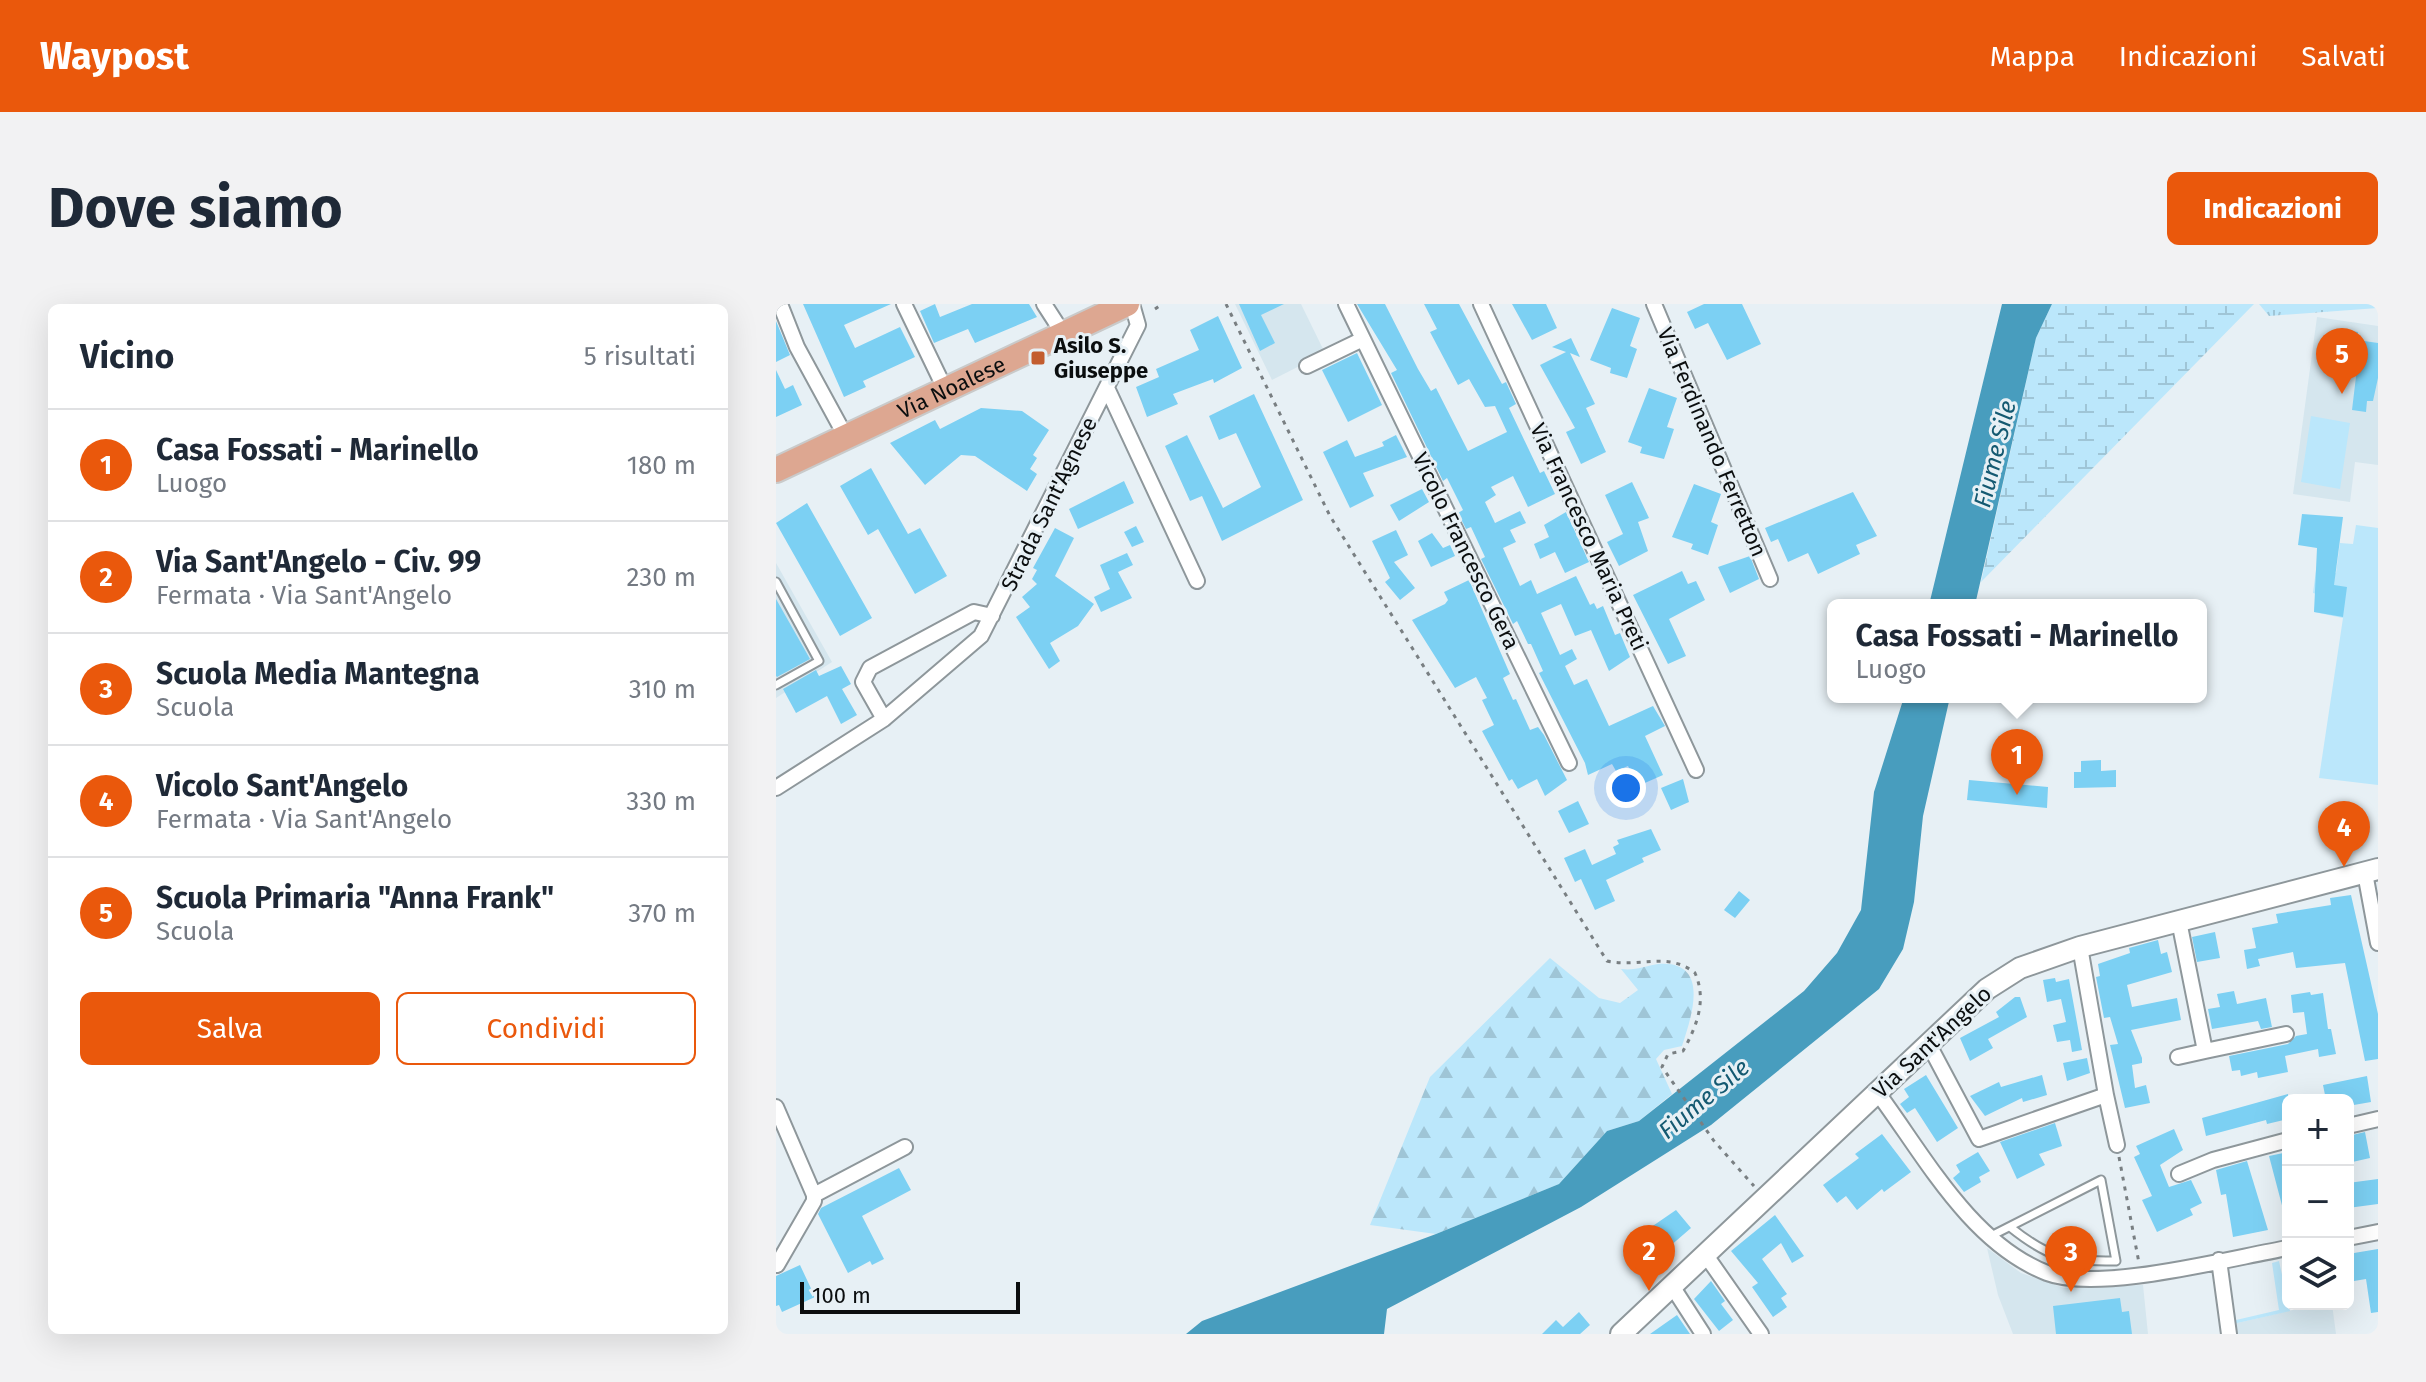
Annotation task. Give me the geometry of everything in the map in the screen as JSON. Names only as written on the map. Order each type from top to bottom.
[{"type":"main road","name":"Via Noalese","points":[[776,470],[1130,304]]},
{"type":"street","points":[[780,304],[797,347],[846,437]]},
{"type":"street","points":[[904,304],[946,391]]},
{"type":"street","points":[[1044,304],[1064,335]]},
{"type":"street","name":"Strada Sant'Agnese","points":[[776,788],[884,719],[981,636],[1138,325],[1130,304]]},
{"type":"street","name":"Vicolo Francesco Gera","points":[[1346,304],[1569,763]]},
{"type":"street","name":"Via Francesco Maria Preti","points":[[1481,304],[1696,770]]},
{"type":"street","name":"Via Ferdinando Ferretton","points":[[1654,304],[1770,579]]},
{"type":"street","points":[[1307,366],[1363,339]]},
{"type":"street","points":[[1107,388],[1197,581]]},
{"type":"street","name":"Strada Sant'Agnese","points":[[884,719],[863,682],[870,668],[974,612],[992,616]]},
{"type":"street","name":"Via Sant'Angelo","points":[[1621,1334],[1928,1043],[2003,977],[2042,958],[2080,947],[2372,871],[2378,943]]},
{"type":"street","points":[[2179,921],[2205,1051]]},
{"type":"street","points":[[2080,947],[2117,1145]]},
{"type":"street","points":[[2178,1057],[2286,1034]]},
{"type":"street","points":[[1928,1043],[1979,1139],[2106,1095]]},
{"type":"street","points":[[1877,1092],[1965,1211],[1991,1236],[2048,1273],[2092,1279],[2141,1274],[2282,1249]]},
{"type":"street","points":[[776,1107],[814,1195],[814,1201],[777,1265]]},
{"type":"street","points":[[2354,1125],[2378,1119]]},
{"type":"street","points":[[2179,1174],[2213,1160],[2282,1142]]},
{"type":"street","points":[[814,1195],[905,1147]]},
{"type":"street","points":[[2354,1237],[2378,1232]]},
{"type":"street","points":[[1705,1254],[1761,1334]]},
{"type":"street","points":[[2219,1260],[2229,1334]]},
{"type":"street","points":[[1672,1286],[1703,1334]]},
{"type":"lane","points":[[776,582],[819,661],[776,685]]},
{"type":"lane","points":[[1991,1236],[2101,1180],[2116,1261],[2080,1261],[2042,1253],[2010,1227]]},
{"type":"path","points":[[1155,309],[1162,304]]},
{"type":"path","points":[[1226,304],[1330,516],[1607,961],[1630,966],[1666,959],[1695,973],[1702,995],[1694,1032],[1683,1051],[1668,1054],[1662,1067],[1714,1141],[1765,1198]]},
{"type":"path","points":[[2117,1145],[2141,1274]]},
{"type":"shaded area","points":[[1235,304],[1301,304],[1325,353],[1272,380]]},
{"type":"shaded area","points":[[2317,317],[2378,326],[2378,465],[2355,462],[2350,502],[2293,494]]},
{"type":"shaded area","points":[[776,563],[832,662],[776,698]]},
{"type":"shaded area","points":[[1987,1248],[2021,1273],[2064,1288],[2143,1285],[2148,1334],[2013,1334],[1998,1295]]},
{"type":"shaded area","points":[[2292,1310],[2333,1310],[2336,1334],[2234,1334],[2233,1324]]},
{"type":"green space","points":[[2052,304],[2254,304],[1981,582],[2036,338]]},
{"type":"green space","points":[[2259,304],[2378,304],[2378,308],[2269,316]]},
{"type":"green space","points":[[2311,416],[2350,423],[2340,489],[2301,482]]},
{"type":"green space","points":[[2356,525],[2378,528],[2378,785],[2319,778],[2343,618],[2314,612],[2316,570],[2336,573],[2340,543],[2353,544]]},
{"type":"green space","points":[[1550,958],[1599,998],[1620,1003],[1638,990],[1621,969],[1658,964],[1675,965],[1686,971],[1694,993],[1682,1046],[1664,1050],[1656,1059],[1672,1094],[1639,1121],[1607,1131],[1559,1184],[1436,1234],[1370,1225],[1430,1077]]},
{"type":"green space","points":[[2279,1261],[2282,1310],[2290,1311],[2233,1324],[2232,1314],[2235,1313],[2236,1320],[2279,1310],[2272,1263]]},
{"type":"water","name":"Fiume Sile","points":[[2002,304],[2052,304],[2036,338],[1976,599],[1930,599]]},
{"type":"water","name":"Fiume Sile","points":[[1902,703],[1949,703],[1923,816],[1914,902],[1903,949],[1879,989],[1711,1125],[1581,1207],[1387,1309],[1384,1334],[1186,1334],[1202,1321],[1436,1234],[1559,1184],[1607,1131],[1639,1121],[1804,991],[1837,953],[1861,910],[1874,792]]},
{"type":"building","points":[[803,304],[891,304],[844,325],[855,348],[900,327],[915,357],[863,381],[866,387],[844,397]]},
{"type":"building","points":[[935,304],[940,317],[972,304],[1029,304],[1037,317],[975,343],[968,329],[934,343],[920,311]]},
{"type":"building","points":[[1239,304],[1284,304],[1261,315],[1275,343],[1260,351]]},
{"type":"building","points":[[1357,304],[1385,304],[1418,369],[1431,391],[1436,388],[1468,451],[1507,432],[1495,406],[1485,407],[1469,379],[1458,385],[1430,332],[1437,329],[1424,304],[1459,304],[1502,384],[1506,382],[1516,404],[1509,408],[1540,473],[1544,471],[1555,494],[1528,507],[1513,476],[1491,487],[1496,495],[1485,502],[1495,523],[1520,511],[1526,523],[1510,530],[1516,542],[1503,548],[1520,586],[1531,580],[1537,594],[1576,576],[1590,605],[1594,603],[1597,609],[1603,606],[1615,635],[1620,633],[1630,657],[1609,671],[1591,630],[1575,636],[1561,604],[1541,613],[1560,655],[1572,649],[1577,659],[1565,666],[1574,685],[1587,679],[1609,726],[1653,706],[1665,726],[1645,736],[1663,775],[1638,786],[1628,766],[1616,771],[1612,764],[1588,775],[1585,763],[1539,673],[1543,671],[1531,644],[1528,644],[1517,621],[1513,624],[1481,559],[1485,557],[1471,527],[1466,529],[1458,513],[1463,510],[1447,478],[1443,481],[1391,373],[1397,370]]},
{"type":"building","points":[[1512,304],[1546,304],[1557,328],[1532,340]]},
{"type":"building","points":[[1704,304],[1742,304],[1761,344],[1727,360],[1708,323],[1695,329],[1687,312]]},
{"type":"building","points":[[1612,308],[1640,318],[1630,346],[1637,349],[1627,378],[1610,373],[1611,368],[1590,360]]},
{"type":"building","points":[[1218,316],[1242,368],[1214,383],[1213,379],[1173,394],[1178,404],[1147,417],[1136,387],[1159,377],[1156,369],[1199,350],[1190,330]]},
{"type":"building","points":[[776,321],[790,355],[776,362]]},
{"type":"building","points":[[2335,329],[2358,332],[2357,340],[2378,343],[2378,378],[2373,401],[2367,401],[2366,412],[2352,410],[2358,360],[2321,355],[2323,341],[2334,342]]},
{"type":"building","points":[[1571,338],[1580,357],[1570,353],[1595,404],[1586,408],[1606,452],[1581,464],[1566,432],[1575,428],[1540,365],[1566,352],[1552,347]]},
{"type":"building","points":[[1357,353],[1382,405],[1348,422],[1322,370]]},
{"type":"building","points":[[776,370],[785,389],[793,385],[802,405],[776,417]]},
{"type":"building","points":[[1649,388],[1677,398],[1667,427],[1674,429],[1664,459],[1640,453],[1642,447],[1628,442]]},
{"type":"building","points":[[1254,394],[1303,500],[1222,541],[1202,496],[1190,501],[1165,446],[1187,435],[1223,508],[1261,487],[1236,433],[1219,440],[1209,416]]},
{"type":"building","points":[[981,408],[1022,411],[1049,430],[1033,455],[1037,458],[1030,469],[1037,474],[1027,491],[975,456],[961,455],[925,485],[890,443],[935,420],[940,429]]},
{"type":"building","points":[[1396,435],[1407,457],[1363,473],[1374,496],[1350,508],[1323,452],[1347,440],[1355,457],[1384,446],[1382,442]]},
{"type":"building","points":[[871,468],[908,534],[920,528],[947,576],[915,594],[878,529],[868,535],[840,486]]},
{"type":"building","points":[[1124,481],[1134,503],[1078,529],[1069,509]]},
{"type":"building","points":[[1632,482],[1649,518],[1638,522],[1648,551],[1619,566],[1607,542],[1623,534],[1605,495]]},
{"type":"building","points":[[1694,484],[1721,494],[1711,522],[1718,525],[1708,555],[1691,549],[1693,544],[1672,537]]},
{"type":"building","points":[[1422,489],[1429,502],[1399,521],[1390,505]]},
{"type":"building","points":[[1853,492],[1877,536],[1856,545],[1860,554],[1818,574],[1808,553],[1788,562],[1778,539],[1771,542],[1765,528]]},
{"type":"building","points":[[807,503],[872,618],[840,636],[776,523]]},
{"type":"building","points":[[1566,512],[1589,562],[1565,573],[1555,552],[1540,559],[1534,544],[1549,537],[1544,525]]},
{"type":"building","points":[[2302,514],[2343,517],[2334,585],[2347,587],[2343,617],[2314,612],[2317,548],[2298,545]]},
{"type":"building","points":[[1136,526],[1144,542],[1132,547],[1124,532]]},
{"type":"building","points":[[1055,528],[1074,538],[1055,576],[1094,604],[1078,626],[1050,643],[1060,661],[1049,669],[1016,617],[1030,607],[1022,597],[1037,584],[1032,579],[1037,570],[1033,568]]},
{"type":"building","points":[[1396,530],[1408,555],[1394,562],[1415,588],[1400,600],[1385,582],[1390,578],[1372,541]]},
{"type":"building","points":[[1432,533],[1443,548],[1450,545],[1455,556],[1431,567],[1418,541]]},
{"type":"building","points":[[1127,553],[1133,565],[1118,572],[1132,598],[1101,612],[1094,597],[1110,589],[1100,565]]},
{"type":"building","points":[[1750,556],[1759,579],[1730,593],[1718,567]]},
{"type":"building","points":[[1682,571],[1688,584],[1696,581],[1705,600],[1669,619],[1686,656],[1668,664],[1633,595]]},
{"type":"building","points":[[1469,580],[1510,674],[1503,678],[1513,700],[1516,699],[1530,730],[1538,727],[1544,735],[1567,780],[1545,796],[1537,779],[1518,789],[1512,779],[1509,781],[1482,731],[1494,725],[1482,700],[1487,698],[1476,677],[1455,688],[1412,620],[1445,604],[1448,600],[1444,592]]},
{"type":"building","points":[[776,599],[810,659],[777,677],[776,676]]},
{"type":"building","points":[[841,666],[851,684],[842,689],[857,715],[841,724],[827,696],[796,713],[783,689],[816,670],[819,676]]},
{"type":"building","points":[[2101,760],[2101,771],[2116,770],[2116,787],[2074,788],[2074,772],[2081,772],[2081,761]]},
{"type":"building","points":[[1683,779],[1689,802],[1671,810],[1661,788]]},
{"type":"building","points":[[1969,780],[2048,787],[2047,808],[1967,800]]},
{"type":"building","points":[[1578,801],[1589,824],[1569,833],[1558,811]]},
{"type":"building","points":[[1651,829],[1661,850],[1606,880],[1615,901],[1595,910],[1581,879],[1575,882],[1564,858],[1585,849],[1592,865],[1616,854],[1613,847],[1619,844],[1617,840]]},
{"type":"building","points":[[1739,891],[1750,900],[1735,918],[1724,910]]},
{"type":"building","points":[[2351,895],[2378,1014],[2378,1059],[2365,1061],[2345,963],[2296,968],[2293,952],[2258,959],[2260,966],[2247,969],[2244,950],[2256,948],[2252,928],[2278,923],[2276,914],[2331,905],[2330,898]]},
{"type":"building","points":[[2215,932],[2220,958],[2197,962],[2192,937]]},
{"type":"building","points":[[2158,940],[2161,954],[2167,952],[2172,972],[2127,985],[2132,1007],[2177,998],[2181,1020],[2131,1030],[2142,1058],[2142,1063],[2132,1065],[2135,1088],[2146,1085],[2150,1103],[2125,1108],[2110,1045],[2118,1044],[2110,1017],[2104,1018],[2096,977],[2100,976],[2098,964],[2130,953],[2129,948]]},
{"type":"building","points":[[2055,978],[2056,982],[2069,979],[2082,1050],[2072,1052],[2070,1040],[2057,1042],[2053,1025],[2066,1022],[2061,999],[2047,1002],[2043,980]]},
{"type":"building","points":[[2234,991],[2237,1004],[2266,998],[2272,1027],[2261,1029],[2258,1021],[2212,1029],[2208,1009],[2220,1007],[2217,994]]},
{"type":"building","points":[[2310,992],[2311,995],[2323,993],[2328,1029],[2331,1029],[2336,1054],[2319,1057],[2318,1049],[2285,1056],[2288,1072],[2258,1078],[2257,1072],[2241,1076],[2240,1070],[2232,1071],[2229,1056],[2288,1044],[2296,1036],[2307,1034],[2304,1012],[2293,1013],[2291,995]]},
{"type":"building","points":[[2015,997],[2020,997],[2027,1017],[1988,1039],[1993,1048],[1970,1061],[1960,1038],[1999,1017],[1996,1012]]},
{"type":"building","points":[[2087,1058],[2090,1073],[2067,1081],[2063,1063]]},
{"type":"building","points":[[1926,1075],[1958,1128],[1937,1142],[1915,1108],[1907,1113],[1900,1104],[1909,1097],[1904,1089]]},
{"type":"building","points":[[2042,1075],[2047,1095],[2023,1102],[2022,1098],[1985,1116],[1970,1096],[1999,1082],[2001,1087]]},
{"type":"building","points":[[2367,1076],[2371,1102],[2354,1105],[2354,1094],[2325,1094],[2323,1085]]},
{"type":"building","points":[[2282,1096],[2282,1120],[2267,1124],[2266,1120],[2206,1136],[2202,1118]]},
{"type":"building","points":[[2055,1123],[2062,1146],[2039,1154],[2045,1165],[2017,1179],[2000,1142]]},
{"type":"building","points":[[2174,1129],[2183,1150],[2160,1165],[2169,1187],[2191,1180],[2202,1203],[2190,1209],[2193,1215],[2157,1232],[2142,1200],[2152,1196],[2134,1157],[2140,1154],[2136,1146]]},
{"type":"building","points":[[2365,1132],[2370,1158],[2354,1162],[2354,1135]]},
{"type":"building","points":[[1882,1134],[1911,1172],[1884,1192],[1882,1189],[1857,1210],[1846,1196],[1837,1203],[1823,1185],[1859,1158],[1855,1154]]},
{"type":"building","points":[[1978,1152],[1990,1171],[1979,1177],[1981,1182],[1964,1192],[1953,1178],[1960,1172],[1956,1165]]},
{"type":"building","points":[[2282,1153],[2282,1205],[2269,1156]]},
{"type":"building","points":[[2247,1161],[2268,1230],[2233,1237],[2226,1194],[2221,1195],[2216,1170]]},
{"type":"building","points":[[899,1168],[911,1190],[862,1216],[884,1259],[872,1265],[870,1261],[848,1273],[818,1214],[821,1208]]},
{"type":"building","points":[[2378,1179],[2378,1204],[2354,1207],[2354,1182]]},
{"type":"building","points":[[1676,1210],[1691,1228],[1669,1247],[1664,1259],[1652,1270],[1630,1245],[1633,1242],[1628,1237],[1640,1227],[1644,1232]]},
{"type":"building","points":[[1775,1215],[1804,1256],[1792,1263],[1781,1243],[1762,1259],[1787,1294],[1781,1298],[1787,1307],[1773,1317],[1752,1287],[1758,1283],[1731,1251]]},
{"type":"building","points":[[2378,1249],[2378,1312],[2371,1313],[2366,1279],[2354,1281],[2354,1253]]},
{"type":"building","points":[[800,1265],[815,1297],[782,1312],[779,1305],[776,1306],[776,1276]]},
{"type":"building","points":[[1711,1281],[1725,1301],[1721,1304],[1733,1320],[1719,1331],[1694,1299]]},
{"type":"building","points":[[2120,1298],[2122,1312],[2129,1311],[2132,1334],[2056,1334],[2053,1306]]},
{"type":"building","points":[[1579,1312],[1590,1325],[1580,1334],[1542,1334],[1556,1320],[1563,1327]]},
{"type":"building","points":[[1677,1315],[1690,1334],[1650,1334]]},
{"type":"place","name":"Asilo S. Giuseppe","points":[[1038,358]]},
{"type":"place","name":"Scuola Primaria \"Anna Frank\"","points":[[2342,394]]},
{"type":"place","name":"Casa Fossati - Marinello","points":[[2017,795]]},
{"type":"place","name":"Vicolo Sant'Angelo","points":[[2344,867]]},
{"type":"place","name":"Via Sant'Angelo - Civ. 99","points":[[1649,1291]]},
{"type":"place","name":"Scuola Media Mantegna","points":[[2071,1292]]}]
